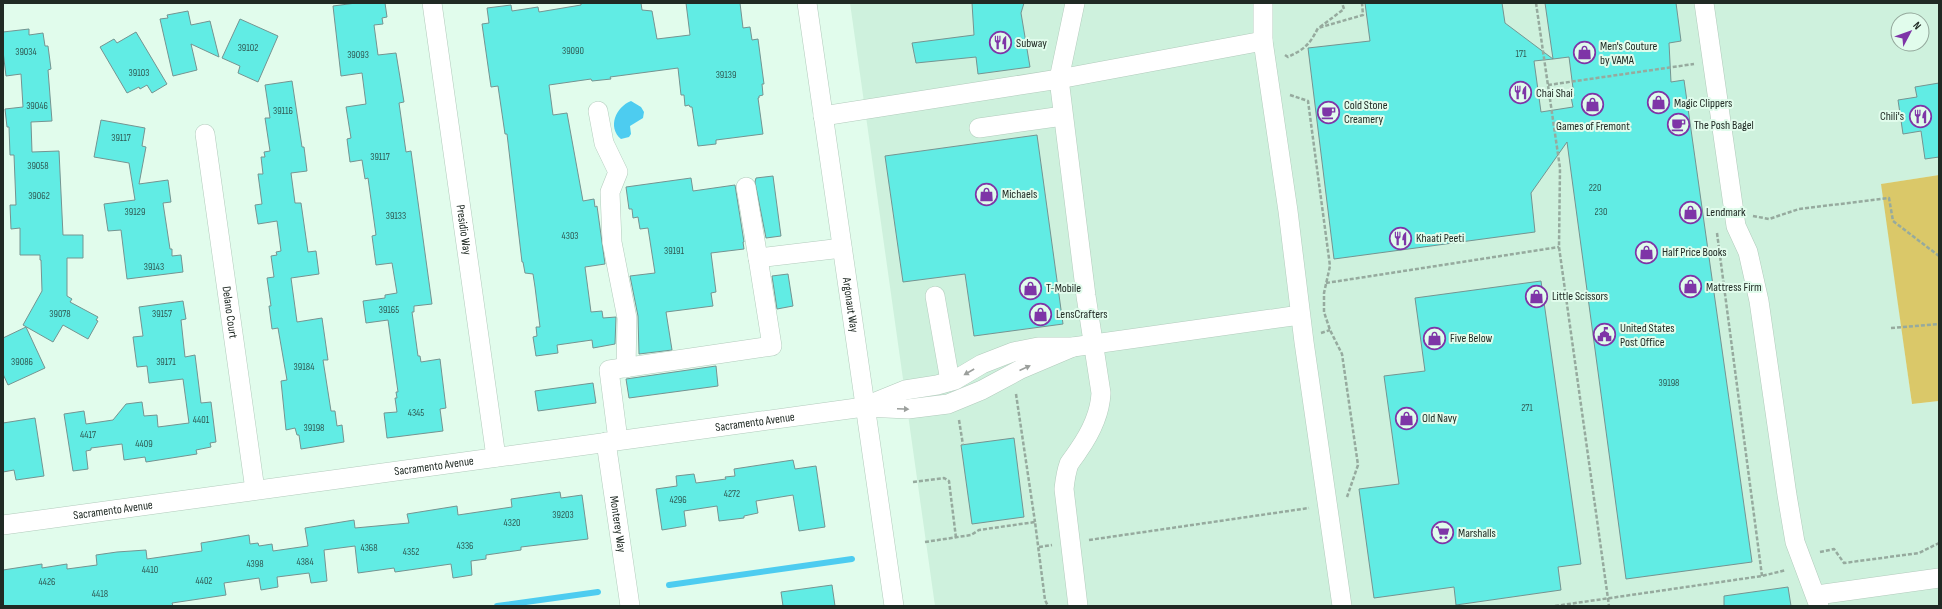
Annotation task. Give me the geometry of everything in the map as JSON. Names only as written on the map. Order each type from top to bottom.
[{"type":"street","name":"Presidio Way","points":[[432,3],[496,457]]},
{"type":"street","name":"Argonaut Way","points":[[807,3],[864,407],[894,606]]},
{"type":"street","points":[[1076,3],[1059,79],[1101,393],[1100,407],[1097,418],[1078,453],[1070,463],[1066,474],[1064,489],[1069,543],[1078,606]]},
{"type":"street","points":[[1263,3],[1262,41],[1288,211],[1300,315],[1342,606]]},
{"type":"street","points":[[1704,3],[1736,226],[1748,252],[1759,301],[1795,542],[1818,600],[1939,578]]},
{"type":"street","points":[[823,116],[1059,79],[1262,41]]},
{"type":"street","points":[[598,111],[604,143],[618,172],[610,192],[612,242],[627,318],[626,368],[772,346],[746,186]]},
{"type":"street","points":[[979,128],[1063,116]]},
{"type":"street","name":"Delano Court","points":[[205,134],[255,490]]},
{"type":"street","points":[[758,258],[842,248]]},
{"type":"street","points":[[935,296],[950,381]]},
{"type":"street","points":[[864,407],[905,390],[937,385],[950,381],[998,357],[1013,352],[1038,347],[1073,347],[1094,345],[1300,315]]},
{"type":"street","points":[[864,407],[908,409],[948,404],[982,390],[1021,369],[1073,347]]},
{"type":"street","name":"Monterey Way","points":[[626,368],[610,370],[612,441],[630,606]]},
{"type":"street","name":"Sacramento Avenue","points":[[3,525],[864,407]]},
{"type":"path","points":[[1284,61],[1282,54],[1288,57],[1310,43],[1318,28],[1344,9],[1342,3]]},
{"type":"path","points":[[1318,28],[1363,15],[1362,3]]},
{"type":"path","points":[[1536,3],[1560,168],[1559,247],[1609,606]]},
{"type":"path","points":[[1548,85],[1712,62]]},
{"type":"path","points":[[1039,547],[1345,503],[1358,465],[1342,354],[1330,330],[1324,312],[1324,293],[1330,266],[1308,101],[1290,95],[1288,88]]},
{"type":"path","points":[[1762,576],[1717,234],[1736,226],[1752,216],[1769,219],[1799,209],[1889,198],[1892,221],[1939,256]]},
{"type":"path","points":[[1326,283],[1559,247]]},
{"type":"path","points":[[1891,328],[1939,324]]},
{"type":"path","points":[[1016,392],[1048,606]]},
{"type":"path","points":[[959,418],[964,444]]},
{"type":"path","points":[[913,482],[944,478],[949,481],[956,538]]},
{"type":"path","points":[[925,542],[971,535],[979,530],[1035,522]]},
{"type":"path","points":[[1554,606],[1762,576],[1793,569],[1822,550],[1834,549],[1844,563],[1918,553],[1939,543]]},
{"type":"shaded area","points":[[850,3],[1939,3],[1939,175],[1882,184],[1912,404],[1939,401],[1939,606],[935,606]]},
{"type":"shaded area","points":[[1939,175],[1939,401],[1912,404],[1881,184]]},
{"type":"water","points":[[631,101],[641,107],[644,112],[643,118],[630,126],[631,134],[629,137],[621,139],[615,129],[615,118],[621,108]]},
{"type":"building","points":[[356,3],[385,3],[387,17],[382,18],[383,24],[374,25],[378,55],[396,53],[404,102],[399,103],[406,152],[411,151],[432,304],[414,306],[414,312],[412,312],[418,356],[420,356],[421,362],[440,359],[446,408],[440,409],[443,431],[387,438],[384,413],[397,412],[395,398],[397,398],[396,392],[398,392],[388,320],[366,323],[363,301],[385,298],[385,295],[397,293],[392,263],[376,265],[372,236],[376,235],[368,178],[365,179],[362,160],[350,162],[347,139],[351,138],[346,107],[366,104],[362,73],[341,76],[333,6]]},
{"type":"building","points":[[581,3],[641,3],[642,10],[652,11],[657,39],[690,35],[686,3],[740,3],[743,28],[750,27],[752,40],[758,39],[764,84],[762,84],[763,95],[759,96],[758,98],[763,134],[716,140],[716,144],[698,146],[692,107],[689,105],[685,106],[684,95],[681,95],[678,68],[610,77],[611,79],[592,81],[591,79],[549,85],[553,115],[567,113],[583,201],[594,199],[595,207],[597,206],[605,264],[585,267],[591,312],[602,311],[603,318],[616,317],[615,344],[593,348],[592,340],[557,345],[558,353],[536,356],[533,337],[537,336],[536,327],[540,327],[533,274],[525,273],[522,262],[507,134],[505,134],[498,86],[491,87],[482,24],[489,23],[487,8],[511,5],[512,11],[538,7],[539,12],[581,5]]},
{"type":"building","points":[[972,3],[1024,3],[1021,13],[1030,67],[978,74],[976,57],[916,63],[912,43],[974,35]]},
{"type":"building","points":[[1365,3],[1502,3],[1505,23],[1553,59],[1545,3],[1676,3],[1681,41],[1669,43],[1671,82],[1684,80],[1752,562],[1626,579],[1567,142],[1531,193],[1535,232],[1334,259],[1308,48],[1370,41]],"holes":[[[1569,57],[1574,96],[1571,97],[1573,107],[1541,112],[1534,61]]]},
{"type":"building","points":[[188,11],[191,25],[210,21],[219,57],[191,44],[197,70],[173,76],[160,19],[168,18],[167,15]]},
{"type":"building","points":[[240,19],[278,36],[258,82],[238,73],[240,66],[222,58]]},
{"type":"building","points":[[29,29],[29,35],[43,33],[45,46],[48,46],[51,69],[48,70],[52,121],[31,122],[32,152],[59,151],[63,235],[83,235],[83,258],[67,258],[67,296],[72,299],[70,302],[98,317],[96,320],[98,321],[88,339],[63,325],[53,342],[23,325],[42,291],[41,260],[40,255],[20,255],[20,228],[11,229],[10,205],[16,205],[14,155],[10,155],[9,127],[7,127],[5,109],[23,107],[21,74],[6,76],[3,51],[3,32]]},
{"type":"building","points":[[136,32],[167,84],[152,93],[147,85],[127,93],[100,47],[114,39],[117,43]]},
{"type":"building","points":[[292,81],[307,171],[291,173],[295,203],[301,203],[308,252],[316,251],[319,274],[291,278],[297,322],[322,318],[328,360],[323,360],[331,411],[335,411],[337,426],[342,425],[344,442],[301,449],[299,435],[297,435],[295,428],[286,430],[281,381],[287,380],[278,328],[272,329],[269,306],[271,306],[267,278],[274,277],[271,256],[277,255],[276,252],[281,251],[277,221],[258,224],[255,205],[262,204],[258,174],[263,174],[261,157],[265,157],[264,152],[270,151],[265,118],[270,118],[265,85]]},
{"type":"building","name":"Chili's","points":[[1939,83],[1939,157],[1925,159],[1921,131],[1903,134],[1898,100],[1917,97],[1915,87]]},
{"type":"building","points":[[101,120],[145,128],[142,146],[146,147],[139,184],[168,180],[171,202],[163,203],[170,249],[172,249],[172,256],[181,255],[183,272],[127,279],[121,230],[108,231],[104,204],[135,200],[129,163],[94,157]]},
{"type":"building","points":[[1037,135],[1063,324],[974,336],[965,274],[903,282],[885,156]]},
{"type":"building","points":[[773,176],[781,236],[766,238],[755,182],[756,178]]},
{"type":"building","points":[[691,178],[693,191],[735,185],[744,249],[711,253],[716,292],[711,293],[713,306],[666,312],[672,350],[639,354],[638,316],[630,276],[655,273],[648,228],[640,229],[638,217],[633,218],[632,209],[629,209],[626,187]]},
{"type":"building","points":[[788,274],[793,306],[777,309],[772,276]]},
{"type":"building","points":[[1541,281],[1581,564],[1558,567],[1561,590],[1456,605],[1454,587],[1374,598],[1359,489],[1399,484],[1384,376],[1425,371],[1415,298]]},
{"type":"building","points":[[183,301],[186,319],[181,320],[185,357],[195,355],[201,403],[211,402],[216,442],[210,443],[211,447],[196,450],[197,454],[146,462],[145,457],[124,460],[122,444],[91,448],[91,450],[86,451],[88,469],[73,471],[64,414],[84,411],[86,424],[113,420],[126,404],[142,402],[144,416],[157,415],[158,427],[189,423],[183,379],[149,383],[147,366],[137,367],[133,337],[143,336],[139,307]]},
{"type":"building","points":[[26,327],[45,368],[8,385],[3,374],[3,338]]},
{"type":"building","points":[[716,366],[718,386],[629,398],[626,379]]},
{"type":"building","points":[[593,383],[596,403],[538,411],[535,391]]},
{"type":"building","points":[[35,418],[44,476],[16,480],[14,470],[3,472],[3,423]]},
{"type":"building","points":[[1014,438],[1024,517],[972,524],[961,445]]},
{"type":"building","points":[[793,460],[795,469],[816,466],[825,527],[799,531],[793,495],[756,501],[758,513],[744,516],[744,518],[719,521],[717,506],[684,511],[686,526],[662,530],[656,489],[677,486],[676,476],[694,474],[696,483],[726,479],[725,477],[735,476],[734,469]]},
{"type":"building","points":[[560,492],[561,498],[582,495],[588,539],[521,547],[521,550],[486,555],[486,559],[471,561],[472,575],[453,578],[451,564],[395,572],[394,568],[358,573],[355,546],[324,550],[327,581],[311,583],[309,573],[277,577],[278,587],[261,590],[259,578],[224,583],[226,595],[172,603],[173,606],[3,606],[3,570],[42,564],[42,568],[67,564],[67,569],[97,565],[96,555],[117,552],[146,550],[147,559],[202,551],[201,543],[249,535],[250,544],[258,543],[259,546],[272,544],[273,551],[308,546],[305,528],[354,520],[355,528],[409,523],[407,514],[457,506],[458,515],[512,507],[511,499]]},
{"type":"building","points":[[832,585],[835,606],[783,606],[781,592]]},
{"type":"building","points":[[1788,587],[1791,606],[1724,606],[1724,596]]},
{"type":"waterway","points":[[669,585],[852,559]]},
{"type":"waterway","points":[[497,606],[598,592]]},
{"type":"place","name":"Subway","points":[[1001,43]]},
{"type":"place","name":"Men's Couture by VAMA","points":[[1585,53]]},
{"type":"place","name":"Chai Shai","points":[[1520,93]]},
{"type":"place","name":"Magic Clippers","points":[[1659,103]]},
{"type":"place","name":"Games of Fremont","points":[[1593,105]]},
{"type":"place","name":"Cold Stone Creamery","points":[[1328,112]]},
{"type":"place","name":"Chili's","points":[[1920,116]]},
{"type":"place","name":"The Posh Bagel","points":[[1679,125]]},
{"type":"place","name":"Michaels","points":[[986,194]]},
{"type":"place","name":"Lendmark","points":[[1691,212]]},
{"type":"place","name":"Khaati Peeti","points":[[1401,238]]},
{"type":"place","name":"Half Price Books","points":[[1647,252]]},
{"type":"place","name":"Mattress Firm","points":[[1691,287]]},
{"type":"place","name":"T-Mobile","points":[[1031,288]]},
{"type":"place","name":"Little Scissors","points":[[1537,296]]},
{"type":"place","name":"LensCrafters","points":[[1040,314]]},
{"type":"place","name":"United States Post Office","points":[[1605,335]]},
{"type":"place","name":"Five Below","points":[[1434,338]]},
{"type":"place","name":"Old Navy","points":[[1406,418]]},
{"type":"place","name":"Marshalls","points":[[1443,533]]}]
